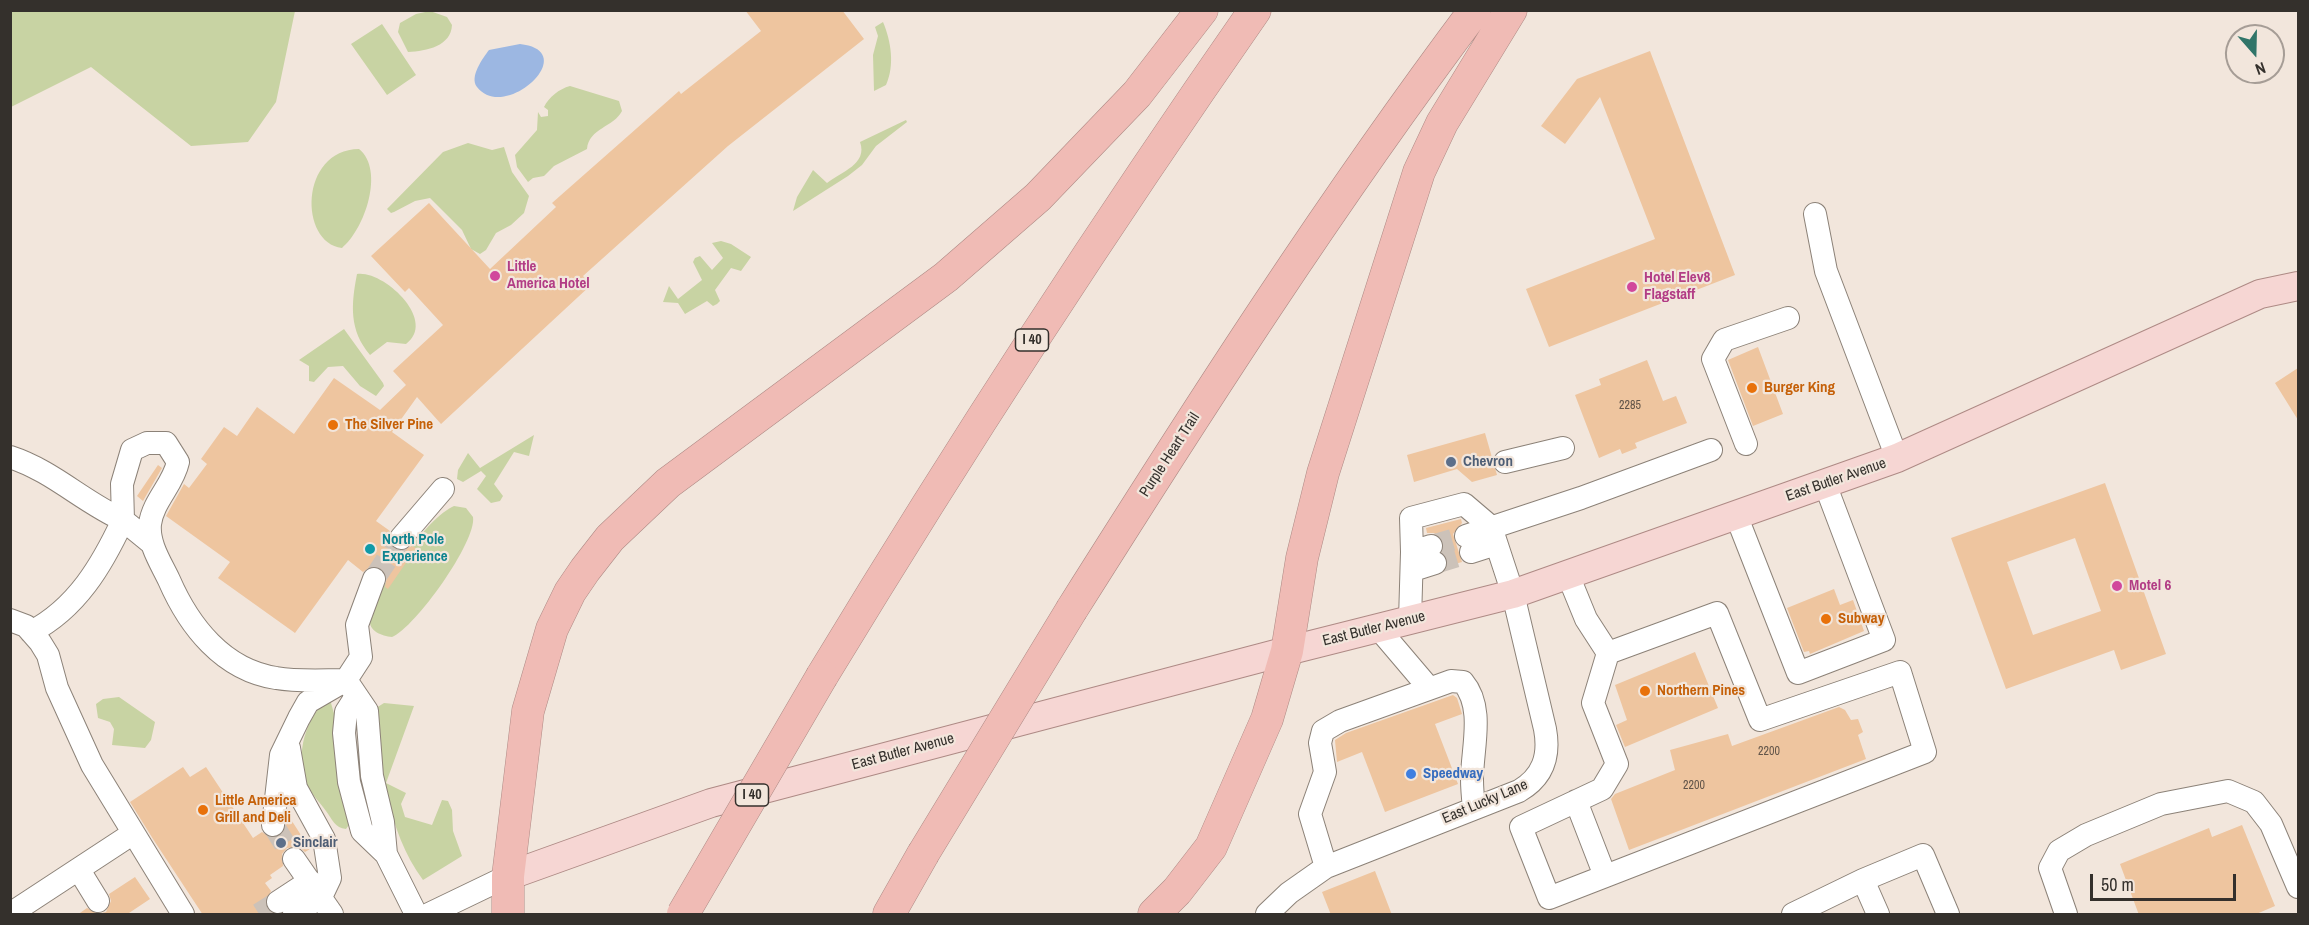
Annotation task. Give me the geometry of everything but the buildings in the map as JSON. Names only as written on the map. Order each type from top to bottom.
[{"type":"highway","points":[[508,915],[508,876],[521,758],[528,711],[539,665],[552,629],[570,592],[610,538],[668,483],[903,310],[1023,211],[1088,148],[1137,94],[1202,10]]},
{"type":"highway","name":"I 40","points":[[682,915],[822,676],[987,408],[1169,134],[1255,10]]},
{"type":"highway","name":"Purple Heart Trail","points":[[889,915],[923,854],[1072,609],[1168,457],[1405,103],[1475,10]]},
{"type":"highway","points":[[1154,915],[1177,891],[1211,847],[1267,719],[1287,651],[1302,558],[1323,473],[1419,172],[1442,123],[1511,10]]},
{"type":"main road","name":"East Butler Avenue","points":[[508,876],[711,803],[1287,651],[1514,594],[1898,458],[2260,294],[2298,286]]},
{"type":"street","points":[[1815,214],[1826,272],[1898,458]]},
{"type":"street","points":[[1746,444],[1713,359],[1724,340],[1788,318]]},
{"type":"street","points":[[31,632],[47,623],[85,589],[107,554],[123,520],[122,484],[132,450],[147,443],[166,443],[178,462],[175,475],[154,508],[150,525],[150,542]]},
{"type":"street","points":[[1505,462],[1563,448]]},
{"type":"street","points":[[1469,544],[1494,536],[1581,498],[1711,450]]},
{"type":"street","points":[[10,457],[38,467],[97,508],[123,520],[150,542],[193,625],[225,656],[258,673],[350,689]]},
{"type":"street","points":[[1736,515],[1798,673],[1884,640],[1825,484]]},
{"type":"street","points":[[401,538],[443,489]]},
{"type":"street","points":[[1410,620],[1423,558],[1411,518],[1464,504],[1494,536]]},
{"type":"street","name":"East Lucky Lane","points":[[1267,915],[1297,887],[1326,867],[1532,783],[1546,759],[1545,729],[1514,594],[1494,536]]},
{"type":"street","points":[[1568,575],[1586,619],[1608,653],[1593,703],[1617,764],[1602,789],[1521,827],[1549,898],[1925,752],[1900,672],[1760,720],[1717,613],[1608,653]]},
{"type":"street","points":[[374,579],[357,625],[361,657],[350,689],[346,712],[344,733],[349,782],[362,831],[386,854],[416,915]]},
{"type":"street","points":[[10,620],[31,632],[48,655],[57,688],[92,765],[183,915]]},
{"type":"street","points":[[1378,628],[1430,688]]},
{"type":"street","points":[[1326,867],[1310,814],[1324,772],[1320,743],[1323,731],[1340,721],[1452,681],[1463,682],[1470,690],[1477,735],[1472,781],[1474,808]]},
{"type":"street","points":[[273,825],[281,755],[308,702],[350,689]]},
{"type":"street","points":[[288,743],[296,788],[324,839],[330,878],[325,904]]},
{"type":"street","points":[[2066,915],[2050,868],[2059,851],[2086,835],[2161,804],[2228,791],[2254,802],[2271,824],[2298,887]]},
{"type":"street","points":[[1575,801],[1605,876]]},
{"type":"street","points":[[10,914],[132,834]]},
{"type":"street","points":[[1793,915],[1863,880],[1923,855],[1948,915]]},
{"type":"street","points":[[294,859],[325,904]]},
{"type":"street","points":[[79,870],[98,901]]},
{"type":"street","name":"East Butler Avenue","points":[[429,915],[508,876]]},
{"type":"street","points":[[1863,880],[1878,915]]},
{"type":"street","points":[[286,908],[325,904]]},
{"type":"green space","points":[[11,10],[295,11],[276,102],[248,142],[191,146],[91,67],[11,107]]},
{"type":"green space","points":[[430,11],[447,17],[452,25],[451,32],[443,43],[437,46],[408,52],[398,32],[400,23],[416,14]]},
{"type":"green space","points":[[883,22],[890,45],[889,77],[886,85],[874,91],[873,55],[878,36],[875,27]]},
{"type":"green space","points":[[382,24],[416,75],[387,95],[351,44]]},
{"type":"green space","points":[[570,86],[619,101],[622,111],[613,121],[592,136],[587,149],[554,166],[544,176],[533,178],[528,182],[517,167],[515,155],[537,130],[538,112],[541,117],[548,116],[548,110],[544,107],[546,103],[558,91]]},
{"type":"green space","points":[[906,120],[907,122],[876,146],[862,165],[793,211],[797,197],[813,170],[827,183],[857,162],[861,150],[860,142]]},
{"type":"green space","points":[[468,143],[492,150],[504,147],[512,172],[529,196],[524,213],[511,225],[496,233],[486,250],[480,254],[471,249],[462,230],[430,198],[415,201],[391,213],[387,209],[443,152]]},
{"type":"green space","points":[[359,149],[367,159],[371,171],[369,199],[358,227],[342,248],[328,242],[318,231],[313,215],[312,197],[316,179],[325,164],[339,153]]},
{"type":"green space","points":[[721,241],[731,244],[751,257],[741,271],[731,268],[715,290],[720,301],[713,306],[707,301],[685,314],[678,303],[663,302],[669,286],[678,299],[702,280],[693,262],[695,258],[700,256],[712,270],[723,258],[712,243]]},
{"type":"green space","points":[[357,274],[381,280],[404,299],[416,323],[414,334],[406,344],[387,342],[370,355],[363,346],[353,317]]},
{"type":"green space","points":[[344,329],[383,383],[384,386],[376,396],[360,386],[343,366],[328,367],[314,382],[309,381],[309,366],[299,360]]},
{"type":"green space","points":[[534,435],[529,456],[514,452],[494,484],[503,496],[500,501],[491,503],[477,489],[486,476],[481,471],[463,482],[457,479],[458,470],[468,453],[480,468]]},
{"type":"green space","points":[[454,506],[466,508],[473,517],[472,529],[443,583],[415,618],[402,630],[392,637],[376,632],[371,627],[370,619],[381,591],[391,574],[430,524]]},
{"type":"green space","points":[[119,697],[155,722],[151,740],[145,748],[112,745],[114,729],[110,722],[98,718],[96,704],[103,699]]},
{"type":"green space","points":[[325,701],[331,703],[335,717],[351,822],[346,829],[334,823],[311,792],[302,769],[302,747],[308,727]]},
{"type":"green space","points":[[384,703],[414,706],[386,783],[406,793],[401,804],[405,817],[432,825],[442,800],[448,801],[452,810],[453,831],[462,856],[423,880],[401,840],[388,797],[381,753],[376,708]]},
{"type":"water","points":[[520,44],[537,49],[544,59],[541,70],[533,82],[520,91],[504,96],[489,96],[477,87],[476,73],[489,50]]},
{"type":"tunnel","points":[[1431,546],[1466,536]]},
{"type":"tunnel","points":[[374,579],[401,538]]},
{"type":"tunnel","points":[[1435,563],[1471,552]]},
{"type":"tunnel","points":[[273,825],[294,859]]},
{"type":"tunnel","points":[[259,914],[278,902]]},
{"type":"place","name":"Little America Hotel","points":[[495,276]]},
{"type":"place","name":"Hotel Elev8 Flagstaff","points":[[1632,287]]},
{"type":"place","name":"Burger King","points":[[1752,388]]},
{"type":"place","name":"The Silver Pine","points":[[333,425]]},
{"type":"place","name":"Chevron","points":[[1451,462]]},
{"type":"place","name":"North Pole Experience","points":[[370,549]]},
{"type":"place","name":"Motel 6","points":[[2117,586]]},
{"type":"place","name":"Subway","points":[[1826,619]]},
{"type":"place","name":"Northern Pines","points":[[1645,691]]},
{"type":"place","name":"Speedway","points":[[1411,774]]},
{"type":"place","name":"Little America Grill and Deli","points":[[203,810]]},
{"type":"place","name":"Sinclair","points":[[281,843]]}]
